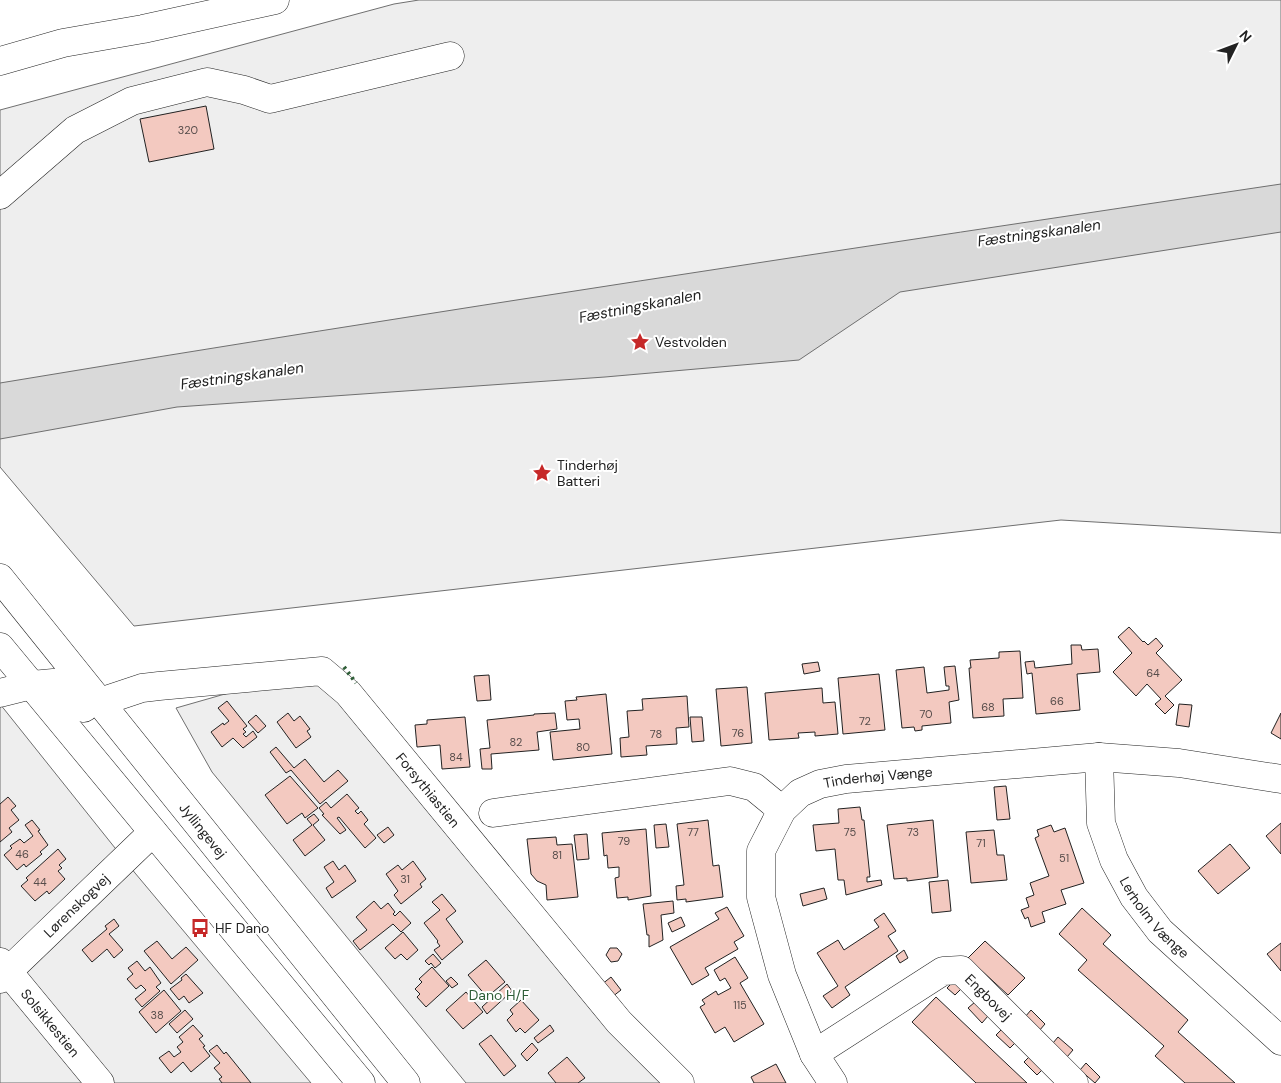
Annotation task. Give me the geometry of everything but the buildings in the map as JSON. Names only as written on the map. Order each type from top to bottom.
[{"type":"main road","points":[[0,53],[143,29],[275,0]]},
{"type":"main road","points":[[0,61],[63,43]]},
{"type":"main road","points":[[0,195],[75,130],[132,101],[207,82],[244,90],[270,99],[450,56]]},
{"type":"main road","name":"Jyllingevej","points":[[0,578],[406,1083]]},
{"type":"main road","points":[[0,648],[361,1083]]},
{"type":"main road","name":"Forsythiastien","points":[[100,702],[142,688],[322,671],[348,693],[619,1022],[680,1083]]},
{"type":"main road","points":[[0,693],[32,685],[64,682],[92,719],[136,748]]},
{"type":"main road","name":"Tinderhøj Vænge","points":[[782,810],[800,793],[820,784],[846,779],[1099,757],[1179,763],[1281,779]]},
{"type":"main road","name":"Lerholm Vænge","points":[[1099,757],[1101,823],[1114,860],[1134,897],[1160,931],[1281,1041]]},
{"type":"main road","points":[[492,813],[730,781],[754,788],[782,810],[761,851],[761,897],[782,975],[814,1054],[833,1083]]},
{"type":"main road","name":"Lørenskogvej","points":[[3,971],[153,832]]},
{"type":"main road","name":"Engbovej","points":[[814,1054],[943,971],[961,970],[1074,1083]]},
{"type":"main road","name":"Solsikkestien","points":[[3,971],[100,1083]]},
{"type":"green space","name":"Vestvolden","points":[[419,0],[1281,0],[1281,533],[1061,520],[134,626],[0,467],[0,110],[394,4]]},
{"type":"green space","name":"Dano H/F","points":[[330,664],[688,1083],[466,1083],[212,772],[176,708]]},
{"type":"green space","points":[[0,704],[135,873],[311,1083],[0,1083]]},
{"type":"water","name":"Fæstningskanalen","points":[[1281,184],[1281,232],[900,292],[799,360],[605,377],[177,407],[0,439],[0,383],[800,256]]},
{"type":"hedge","points":[[344,667],[356,683]]},
{"type":"place","name":"Vestvolden","points":[[640,342]]},
{"type":"place","name":"Tinderhøj Batteri","points":[[542,473]]},
{"type":"place","name":"HF Dano","points":[[200,928]]}]
